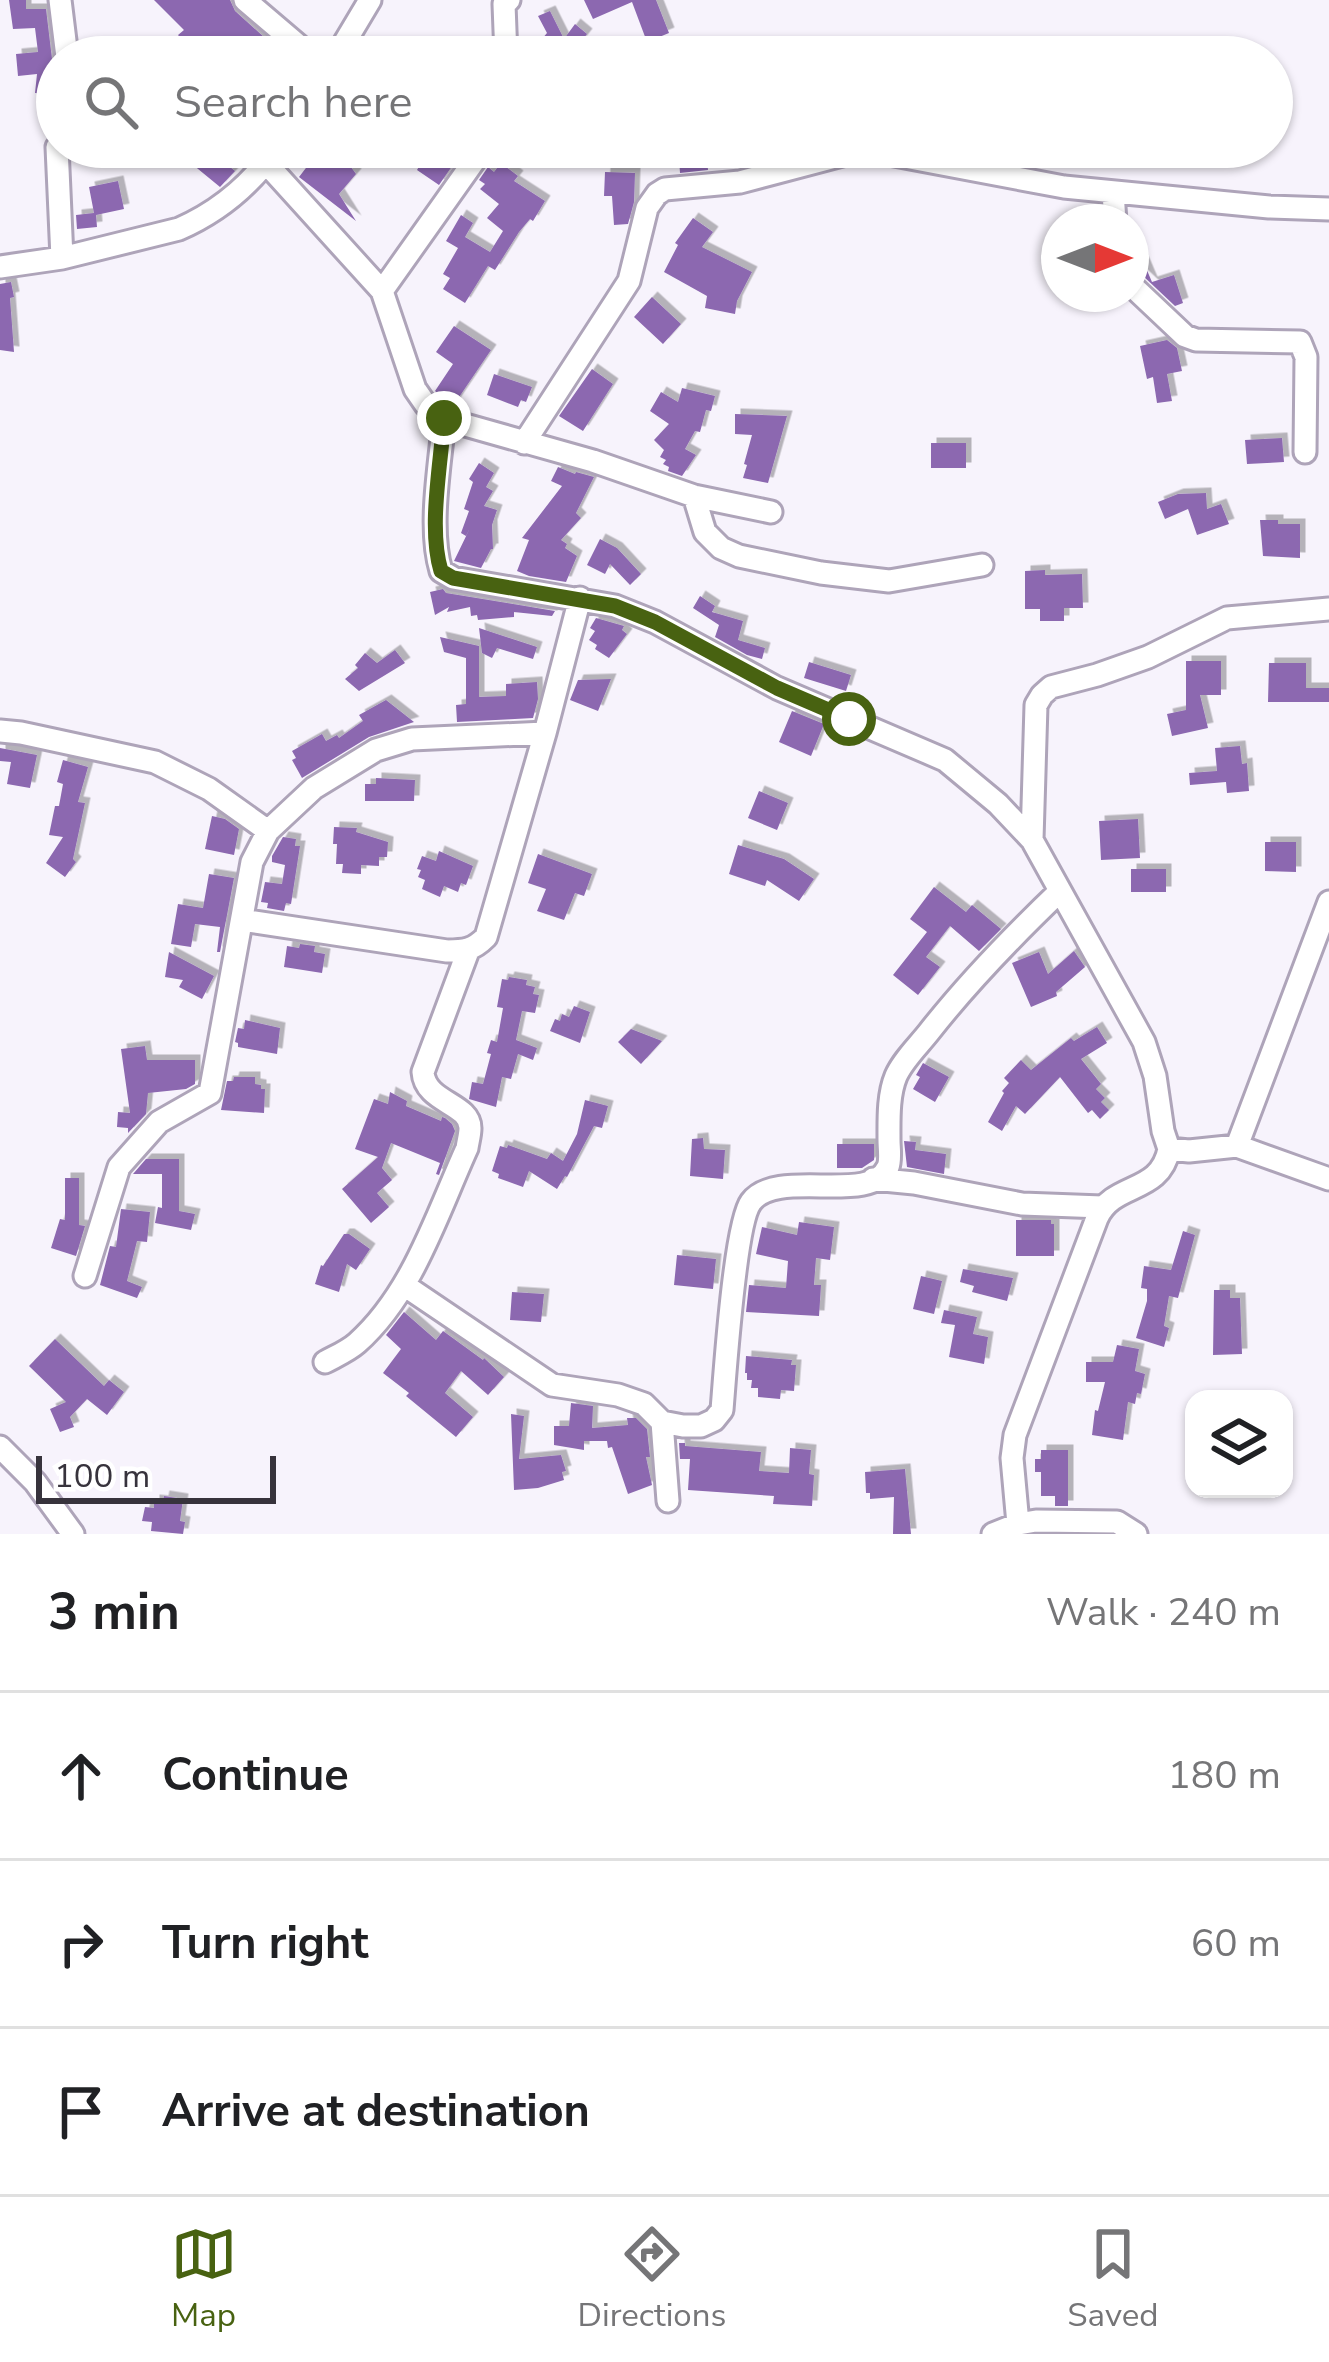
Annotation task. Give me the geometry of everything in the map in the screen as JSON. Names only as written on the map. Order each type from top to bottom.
[{"type":"street","points":[[60,0],[64,36]]},
{"type":"street","points":[[245,0],[287,36]]},
{"type":"street","points":[[349,36],[370,0]]},
{"type":"street","points":[[501,2],[504,36]]},
{"type":"street","points":[[58,168],[62,258]]},
{"type":"street","points":[[0,267],[62,258],[179,229],[223,206],[261,168]]},
{"type":"street","points":[[283,168],[382,291],[415,389],[444,418],[694,496],[771,512]]},
{"type":"street","points":[[382,291],[469,168]]},
{"type":"street","points":[[524,442],[629,280],[647,208],[657,194],[665,189],[740,182],[791,168]]},
{"type":"street","points":[[954,168],[1064,187],[1329,209]]},
{"type":"street","points":[[1114,192],[1114,204]]},
{"type":"street","points":[[1149,302],[1185,336],[1196,340],[1300,342],[1306,357],[1305,452]]},
{"type":"street","points":[[444,418],[436,516],[441,571],[453,578],[615,606],[655,622],[777,688],[945,760],[1032,840],[1144,1042],[1169,1149],[1166,1163],[1159,1174],[1102,1207],[1015,1435],[1012,1458],[1018,1524]]},
{"type":"street","points":[[694,496],[705,532],[721,548],[739,556],[889,581],[982,565]]},
{"type":"street","points":[[325,1363],[354,1346],[404,1285],[467,1148],[471,1125],[428,1090],[423,1072],[468,951],[486,937],[580,598]]},
{"type":"street","points":[[1032,840],[1036,705],[1051,687],[1148,656],[1227,618],[1329,609]]},
{"type":"street","points":[[0,730],[155,762],[208,789],[268,831]]},
{"type":"street","points":[[85,1276],[119,1167],[158,1122],[211,1094],[252,862],[268,831],[314,788],[376,750],[412,740],[544,733]]},
{"type":"street","points":[[404,1285],[552,1385],[618,1395],[644,1404],[662,1422],[701,1426],[714,1420],[722,1410],[737,1272],[750,1203],[778,1186],[846,1186],[885,1172],[893,1084],[902,1066],[959,993],[1060,890]]},
{"type":"street","points":[[1237,1146],[1329,902]]},
{"type":"street","points":[[242,920],[468,951]]},
{"type":"street","points":[[1169,1149],[1237,1146],[1329,1179]]},
{"type":"street","points":[[873,1179],[1022,1204],[1102,1207]]},
{"type":"street","points":[[662,1422],[668,1501]]},
{"type":"street","points":[[0,1447],[35,1482],[70,1532]]},
{"type":"street","points":[[993,1534],[1036,1521],[1118,1522],[1136,1534]]},
{"type":"building","points":[[9,0],[26,0],[26,9],[46,9],[49,36],[36,36],[35,28],[13,29]]},
{"type":"building","points":[[154,0],[230,0],[235,11],[263,36],[179,36],[184,30]]},
{"type":"building","points":[[584,0],[656,0],[669,33],[645,36],[632,2],[593,19]]},
{"type":"building","points":[[550,11],[562,36],[544,36],[538,16]]},
{"type":"building","points":[[575,24],[585,36],[566,36]]},
{"type":"building","points":[[36,52],[36,74],[18,76],[16,54]]},
{"type":"building","points":[[197,168],[235,171],[220,187]]},
{"type":"building","points":[[306,168],[352,168],[356,174],[339,194],[356,221],[299,177]]},
{"type":"building","points":[[418,168],[451,168],[439,185]]},
{"type":"building","points":[[487,168],[494,172],[508,168],[518,176],[514,181],[545,201],[495,270],[488,266],[465,303],[443,289],[450,278],[443,274],[458,248],[446,241],[461,215],[473,223],[465,237],[490,252],[503,231],[487,218],[499,204],[480,189],[485,184],[479,180]]},
{"type":"building","points":[[680,168],[708,168],[708,170],[680,173]]},
{"type":"building","points":[[605,172],[635,173],[628,224],[614,225],[612,196],[604,196]]},
{"type":"building","points":[[118,181],[124,209],[96,215],[97,227],[77,229],[76,215],[94,213],[89,187]]},
{"type":"building","points":[[693,218],[713,232],[702,247],[752,272],[735,314],[705,308],[707,296],[664,272],[675,243]]},
{"type":"building","points":[[1149,275],[1152,282],[1174,275],[1183,303],[1175,306],[1149,282]]},
{"type":"building","points":[[11,282],[14,352],[0,350],[0,284]]},
{"type":"building","points":[[652,297],[681,324],[663,344],[634,317]]},
{"type":"building","points":[[454,326],[491,350],[453,406],[435,391],[453,364],[436,352]]},
{"type":"building","points":[[1167,340],[1177,348],[1182,371],[1167,374],[1172,401],[1157,403],[1140,346]]},
{"type":"building","points":[[592,369],[613,384],[583,431],[559,416]]},
{"type":"building","points":[[494,374],[532,387],[526,402],[521,400],[518,407],[487,395]]},
{"type":"building","points":[[682,388],[715,396],[700,432],[695,431],[685,449],[696,455],[682,476],[663,464],[664,450],[654,440],[669,424],[650,411],[661,392],[678,402]]},
{"type":"building","points":[[735,414],[787,416],[768,483],[743,478],[752,435],[735,434]]},
{"type":"building","points":[[1282,438],[1284,462],[1247,464],[1245,440]]},
{"type":"building","points":[[931,443],[966,443],[966,468],[931,468]]},
{"type":"building","points":[[479,463],[494,473],[486,487],[493,491],[484,506],[497,510],[493,549],[481,568],[454,561],[470,528],[466,536],[461,533],[469,511],[464,509],[473,482],[469,479]]},
{"type":"building","points":[[558,467],[594,477],[576,513],[581,518],[561,540],[577,556],[566,582],[517,571],[529,540],[522,538],[562,486],[551,481]]},
{"type":"building","points":[[1206,493],[1207,509],[1221,504],[1229,524],[1197,535],[1188,509],[1165,519],[1158,502],[1178,494]]},
{"type":"building","points":[[1260,520],[1300,524],[1300,558],[1263,556]]},
{"type":"building","points":[[600,539],[617,548],[641,574],[630,585],[610,564],[605,574],[587,565]]},
{"type":"building","points":[[1045,570],[1045,575],[1082,574],[1083,608],[1064,608],[1064,621],[1040,621],[1040,609],[1025,609],[1025,571]]},
{"type":"building","points":[[443,589],[555,611],[552,616],[514,612],[514,617],[478,620],[477,615],[471,616],[470,607],[447,612],[449,607],[435,615],[430,592]]},
{"type":"building","points":[[700,596],[715,606],[712,612],[743,621],[738,640],[765,648],[762,659],[715,637],[719,625],[693,608]]},
{"type":"building","points":[[596,618],[624,626],[627,634],[609,658],[589,640]]},
{"type":"building","points":[[479,628],[537,647],[533,659],[497,648],[492,658],[482,653]]},
{"type":"building","points":[[440,637],[479,646],[479,697],[506,696],[506,684],[537,682],[533,718],[457,722],[456,705],[466,704],[466,658],[444,652]]},
{"type":"building","points":[[395,650],[405,663],[359,691],[345,679],[365,653],[377,663]]},
{"type":"building","points":[[1186,661],[1221,661],[1221,695],[1200,695],[1208,728],[1172,736],[1167,714],[1186,710]]},
{"type":"building","points":[[809,662],[851,675],[846,691],[804,678]]},
{"type":"building","points":[[1269,663],[1306,663],[1306,688],[1329,688],[1329,702],[1268,702]]},
{"type":"building","points":[[611,679],[598,711],[570,700],[578,680]]},
{"type":"building","points":[[386,700],[414,722],[369,737],[302,778],[292,751],[322,734],[326,741],[339,738],[363,721],[359,715]]},
{"type":"building","points":[[792,711],[824,724],[811,756],[779,742]]},
{"type":"building","points":[[1240,746],[1249,791],[1227,793],[1226,782],[1190,785],[1189,773],[1217,771],[1215,748]]},
{"type":"building","points":[[0,748],[37,755],[30,788],[7,784],[11,762],[0,761]]},
{"type":"building","points":[[63,760],[88,767],[78,802],[85,803],[76,862],[65,877],[46,863],[63,837],[49,835],[55,806],[59,806],[63,784],[57,782]]},
{"type":"building","points":[[376,778],[415,780],[414,801],[365,801],[365,784],[376,784]]},
{"type":"building","points":[[759,791],[788,803],[777,830],[748,818]]},
{"type":"building","points":[[212,816],[239,829],[234,855],[205,849]]},
{"type":"building","points":[[1138,819],[1140,858],[1101,860],[1099,821]]},
{"type":"building","points":[[334,827],[357,828],[356,832],[388,842],[387,857],[379,857],[379,866],[361,865],[361,874],[342,873],[343,864],[336,864]]},
{"type":"building","points":[[283,837],[296,839],[295,846],[300,846],[291,904],[286,903],[284,911],[261,902],[265,882],[282,884],[285,865],[272,862],[272,856]]},
{"type":"building","points":[[1265,842],[1296,842],[1296,872],[1265,871]]},
{"type":"building","points":[[738,845],[784,859],[814,879],[799,901],[767,880],[765,886],[729,874]]},
{"type":"building","points":[[439,851],[473,866],[466,885],[461,883],[458,892],[444,886],[440,897],[422,889],[425,880],[418,877],[421,870],[417,869],[422,856],[436,861]]},
{"type":"building","points":[[538,854],[592,874],[584,896],[575,893],[564,920],[537,911],[546,889],[528,883]]},
{"type":"building","points":[[1131,869],[1166,869],[1166,892],[1131,892]]},
{"type":"building","points":[[209,874],[234,878],[220,952],[220,927],[195,924],[191,947],[171,944],[178,904],[203,908]]},
{"type":"building","points":[[934,887],[966,912],[972,905],[1001,929],[979,951],[950,926],[926,957],[940,967],[918,995],[893,975],[927,932],[910,919]]},
{"type":"building","points":[[300,944],[315,946],[314,952],[325,954],[322,973],[284,967],[287,946],[299,948]]},
{"type":"building","points":[[1074,951],[1085,967],[1057,996],[1031,1007],[1012,963],[1039,952],[1048,974]]},
{"type":"building","points":[[169,952],[214,976],[202,999],[179,987],[183,980],[165,977]]},
{"type":"building","points":[[502,979],[527,980],[526,985],[535,987],[533,994],[539,995],[535,1013],[522,1011],[516,1040],[537,1048],[533,1060],[518,1054],[511,1079],[502,1077],[496,1107],[469,1099],[472,1082],[483,1084],[491,1040],[497,1042]]},
{"type":"building","points":[[574,1006],[590,1012],[580,1043],[550,1031],[555,1019],[560,1021],[562,1014],[569,1017]]},
{"type":"building","points":[[245,1020],[280,1028],[277,1054],[238,1047],[238,1028],[244,1029]]},
{"type":"building","points":[[1097,1027],[1107,1043],[1081,1059],[1101,1084],[1096,1089],[1109,1110],[1100,1119],[1092,1110],[1088,1113],[1060,1077],[1025,1114],[1016,1106],[1002,1131],[988,1122],[1009,1083],[1004,1078],[1021,1060],[1031,1070],[1071,1038],[1074,1041]]},
{"type":"building","points":[[631,1029],[662,1041],[641,1064],[618,1042]]},
{"type":"building","points":[[145,1046],[147,1060],[195,1060],[195,1084],[148,1093],[146,1114],[128,1133],[128,1128],[117,1127],[118,1112],[130,1113],[121,1049]]},
{"type":"building","points":[[923,1063],[949,1077],[935,1102],[913,1089]]},
{"type":"building","points":[[255,1077],[255,1084],[265,1089],[264,1113],[221,1110],[227,1081]]},
{"type":"building","points":[[390,1092],[407,1101],[406,1106],[441,1121],[445,1118],[455,1131],[439,1175],[440,1163],[391,1143],[382,1168],[392,1180],[377,1193],[389,1207],[371,1223],[342,1189],[378,1157],[355,1149],[374,1099],[388,1104]]},
{"type":"building","points":[[585,1100],[608,1106],[602,1128],[594,1126],[557,1189],[529,1171],[523,1187],[492,1171],[500,1146],[547,1159],[551,1153],[563,1161],[577,1134]]},
{"type":"building","points":[[703,1138],[704,1149],[725,1150],[723,1179],[690,1176],[692,1139]]},
{"type":"building","points":[[904,1141],[916,1142],[915,1150],[946,1154],[944,1174],[907,1167]]},
{"type":"building","points":[[837,1144],[874,1144],[874,1160],[862,1168],[837,1168]]},
{"type":"building","points":[[146,1159],[179,1159],[179,1211],[195,1214],[191,1230],[155,1223],[158,1207],[162,1208],[162,1174],[133,1174]]},
{"type":"building","points":[[65,1178],[79,1178],[79,1225],[85,1226],[76,1256],[51,1248],[60,1219],[65,1220]]},
{"type":"building","points":[[121,1209],[150,1212],[147,1242],[137,1241],[127,1281],[142,1287],[137,1298],[100,1285],[110,1246],[116,1247]]},
{"type":"building","points":[[1016,1220],[1051,1220],[1054,1256],[1016,1256]]},
{"type":"building","points":[[799,1222],[834,1227],[830,1260],[816,1258],[819,1316],[746,1312],[749,1285],[786,1288],[788,1261],[756,1254],[762,1227],[797,1235]]},
{"type":"building","points":[[1183,1231],[1195,1235],[1178,1298],[1169,1296],[1164,1347],[1136,1338],[1147,1301],[1147,1289],[1141,1288],[1144,1266],[1171,1270]]},
{"type":"building","points":[[344,1234],[370,1249],[356,1270],[347,1264],[339,1292],[315,1284],[321,1265]]},
{"type":"building","points":[[677,1255],[716,1259],[713,1289],[674,1285]]},
{"type":"building","points":[[963,1269],[1013,1278],[1007,1301],[972,1292],[974,1286],[960,1282]]},
{"type":"building","points":[[921,1276],[942,1281],[934,1314],[913,1309]]},
{"type":"building","points":[[1214,1290],[1230,1290],[1230,1298],[1240,1298],[1242,1354],[1213,1355]]},
{"type":"building","points":[[512,1292],[544,1294],[541,1322],[510,1320]]},
{"type":"building","points":[[944,1310],[977,1317],[973,1334],[988,1337],[984,1364],[949,1357],[955,1325],[941,1323]]},
{"type":"building","points":[[404,1312],[436,1340],[443,1331],[504,1377],[488,1395],[461,1371],[445,1393],[473,1417],[456,1437],[383,1373],[401,1349],[386,1335]]},
{"type":"building","points":[[55,1339],[104,1386],[109,1380],[124,1392],[107,1415],[87,1399],[70,1417],[74,1427],[60,1432],[50,1409],[66,1402],[29,1366]]},
{"type":"building","points":[[1117,1345],[1139,1349],[1135,1371],[1145,1374],[1135,1404],[1128,1402],[1123,1440],[1092,1435],[1105,1382],[1086,1382],[1086,1362],[1113,1362]]},
{"type":"building","points":[[746,1356],[792,1360],[791,1365],[796,1365],[794,1391],[781,1390],[780,1399],[758,1397],[758,1388],[751,1388],[752,1380],[747,1380]]},
{"type":"building","points":[[571,1403],[593,1406],[592,1428],[628,1425],[627,1418],[636,1418],[647,1429],[652,1485],[628,1494],[607,1441],[584,1441],[584,1450],[554,1445],[554,1426],[569,1426]]},
{"type":"building","points":[[511,1414],[524,1416],[519,1459],[561,1455],[564,1480],[514,1490]]},
{"type":"building","points":[[679,1443],[761,1452],[759,1471],[789,1473],[790,1448],[811,1450],[812,1506],[773,1504],[774,1496],[688,1490],[690,1459],[680,1459]]},
{"type":"building","points":[[1041,1450],[1068,1450],[1068,1506],[1055,1506],[1055,1496],[1041,1496],[1041,1472],[1035,1472],[1035,1459],[1041,1459]]},
{"type":"building","points":[[905,1469],[911,1534],[893,1534],[894,1497],[870,1499],[865,1472]]},
{"type":"building","points":[[164,1496],[183,1499],[183,1534],[151,1531],[152,1522],[142,1521],[145,1507],[154,1508],[154,1500],[163,1501]]},
{"type":"route","points":[[444,418],[436,516],[441,571],[453,578],[615,606],[849,719]]}]
